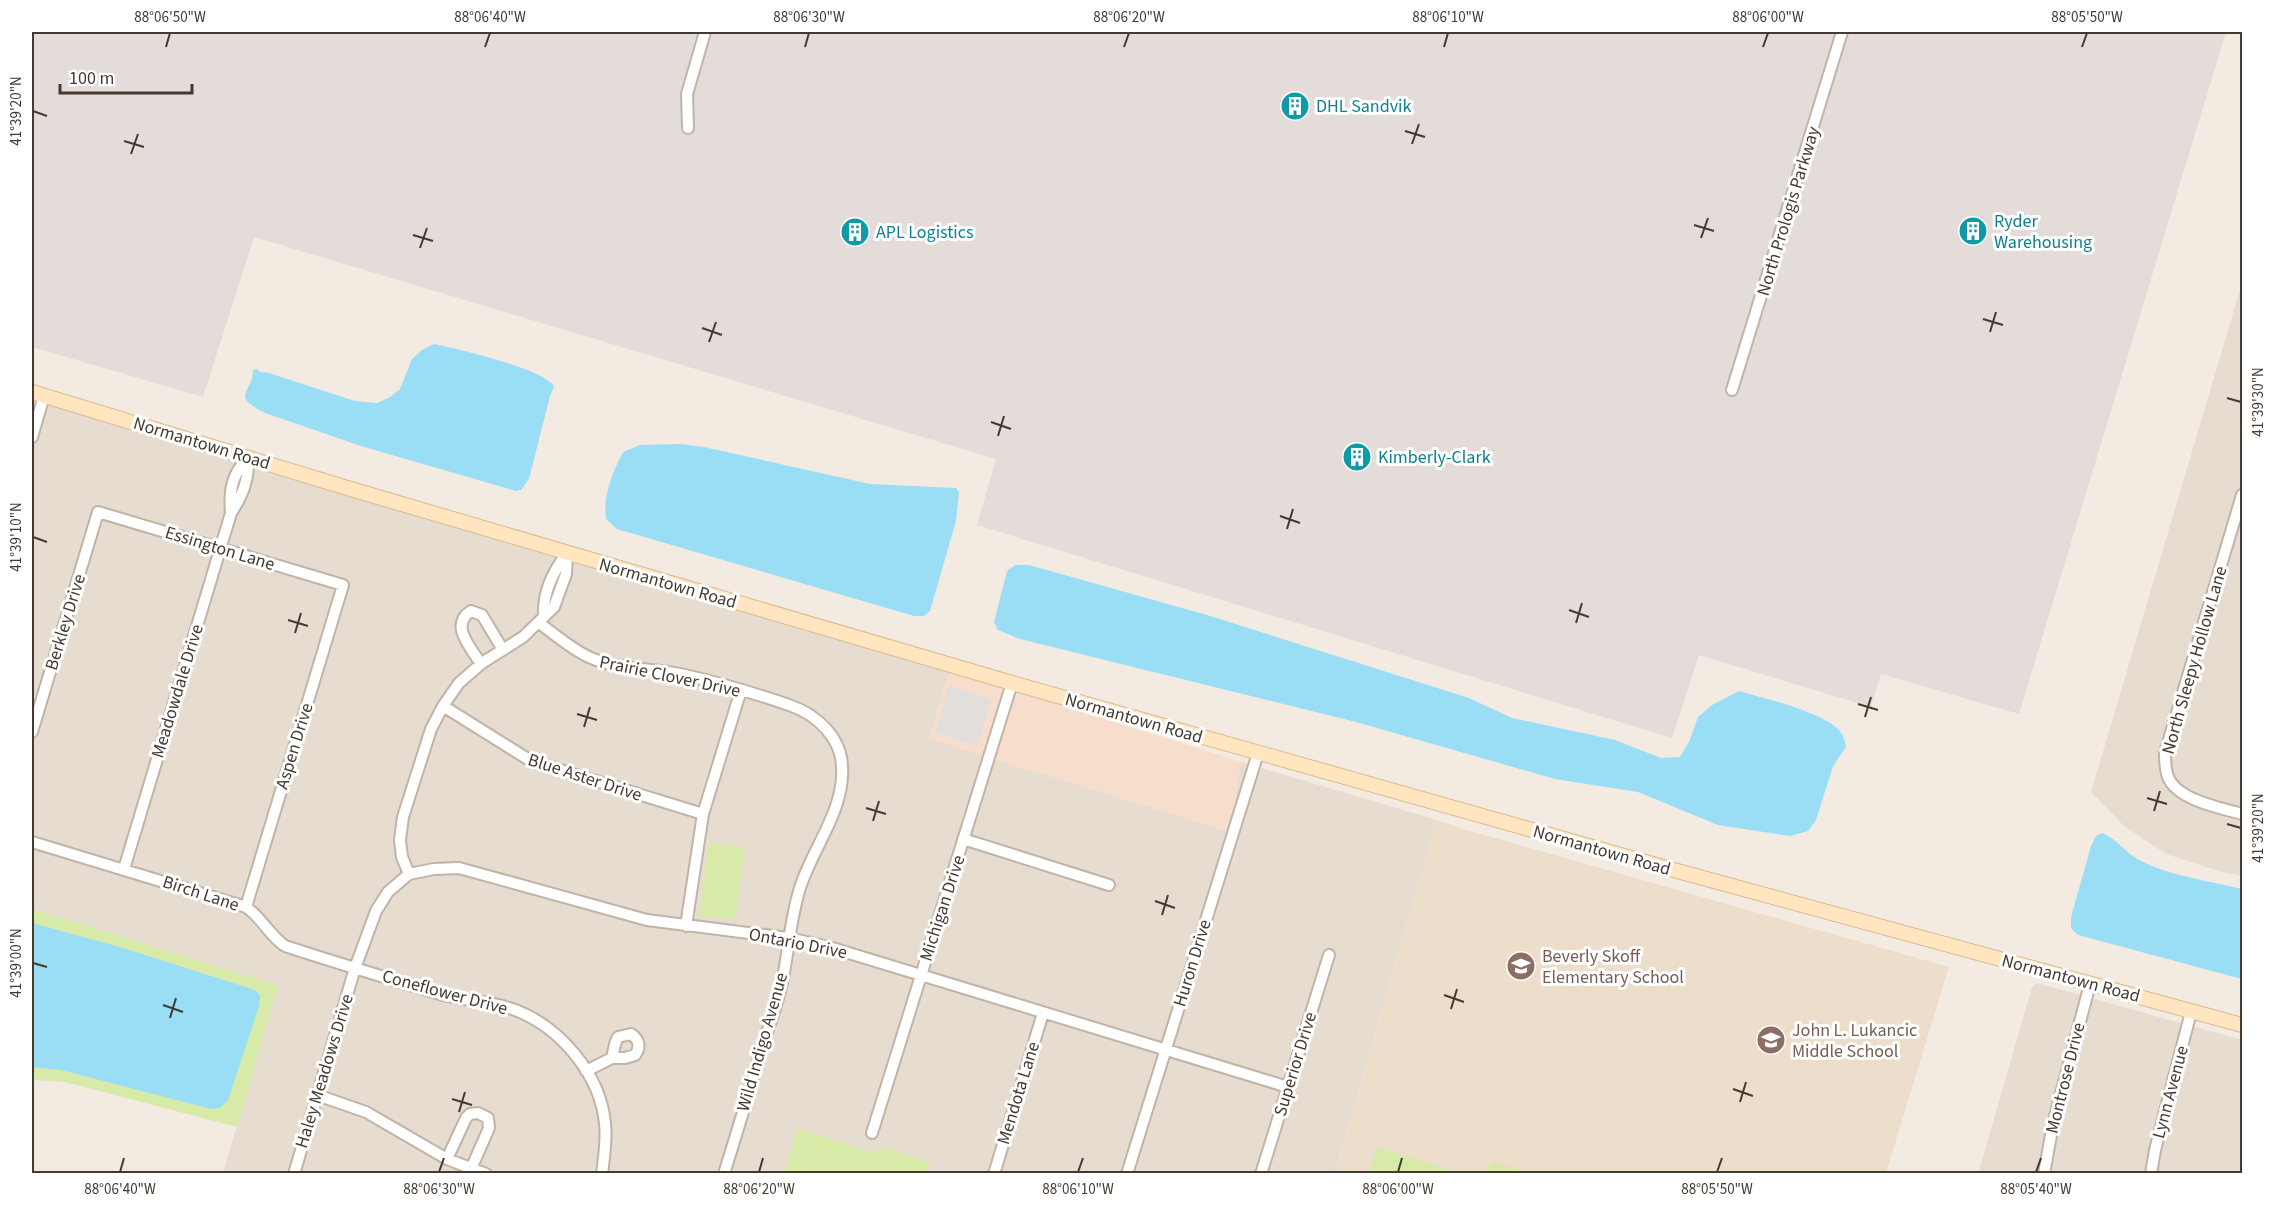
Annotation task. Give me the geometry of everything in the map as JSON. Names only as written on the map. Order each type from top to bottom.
[{"type":"street","points":[[688,128],[687,94],[705,32]]},
{"type":"street","name":"North Prologis Parkway","points":[[1732,390],[1842,32]]},
{"type":"street","points":[[32,437],[38,394]]},
{"type":"street","name":"Normantown Road","points":[[38,394],[567,553],[1012,683],[2242,1025]]},
{"type":"street","name":"Meadowdale Drive","points":[[124,869],[231,513],[230,495],[234,478],[237,469],[248,457]]},
{"type":"street","name":"North Sleepy Hollow Lane","points":[[2242,495],[2165,753],[2168,777],[2174,787],[2183,794],[2242,814]]},
{"type":"street","name":"Essington Lane","points":[[98,512],[343,585]]},
{"type":"street","name":"Berkley Drive","points":[[32,732],[98,512]]},
{"type":"street","points":[[355,968],[376,911],[387,892],[409,874],[402,857],[400,840],[403,817],[431,729],[459,683],[481,664],[523,637],[554,607],[566,574],[567,553]]},
{"type":"street","name":"Aspen Drive","points":[[246,907],[343,585]]},
{"type":"street","points":[[481,664],[460,631],[461,621],[465,615],[471,612],[482,615],[503,650]]},
{"type":"street","name":"Prairie Clover Drive","points":[[542,619],[575,650],[591,658],[610,664],[679,674],[793,706],[812,716],[834,739]]},
{"type":"street","name":"Michigan Drive","points":[[872,1133],[1012,683]]},
{"type":"street","points":[[686,926],[703,814],[741,690]]},
{"type":"street","name":"Blue Aster Drive","points":[[443,706],[531,761],[703,814]]},
{"type":"street","name":"Wild Indigo Avenue","points":[[724,1173],[782,982],[788,938],[801,884],[837,803],[842,783],[842,765],[834,739]]},
{"type":"street","name":"Huron Drive","points":[[1127,1173],[1258,753]]},
{"type":"street","points":[[963,839],[1109,885]]},
{"type":"street","name":"Birch Lane","points":[[32,842],[246,907],[257,914],[274,939],[285,946],[355,968]]},
{"type":"street","name":"Ontario Drive","points":[[409,874],[434,869],[459,868],[636,917],[686,926],[788,938],[829,947],[1288,1087]]},
{"type":"street","name":"Superior Drive","points":[[1261,1173],[1329,955]]},
{"type":"street","name":"Coneflower Drive","points":[[355,968],[446,995],[499,1005],[517,1011],[540,1023],[560,1039],[575,1054],[597,1095],[605,1122],[602,1173]]},
{"type":"street","name":"Haley Meadows Drive","points":[[294,1173],[355,968]]},
{"type":"street","name":"Montrose Drive","points":[[2044,1173],[2053,1124],[2090,984]]},
{"type":"street","name":"Lynn Avenue","points":[[2151,1173],[2191,1012]]},
{"type":"street","name":"Mendota Lane","points":[[994,1173],[1043,1013]]},
{"type":"street","points":[[586,1071],[612,1058]]},
{"type":"street","points":[[317,1095],[366,1112],[447,1159],[486,1173]]},
{"type":"street","points":[[447,1159],[466,1118],[470,1113],[478,1113],[488,1118],[489,1128],[471,1169]]},
{"type":"shaded area","points":[[32,32],[2226,32],[2019,714],[1881,674],[1871,707],[1699,655],[1672,738],[977,525],[996,459],[254,237],[203,397],[32,347]]},
{"type":"shaded area","points":[[2242,283],[2242,876],[2166,854],[2124,826],[2091,792]]},
{"type":"shaded area","points":[[47,400],[950,670],[929,738],[1230,832],[1241,762],[1437,820],[1335,1173],[223,1173],[278,985],[32,909],[32,452]]},
{"type":"shaded area","points":[[950,670],[1241,762],[1230,832],[929,739]]},
{"type":"shaded area","points":[[949,686],[991,699],[977,746],[935,733]]},
{"type":"shaded area","points":[[1437,820],[1949,967],[1886,1173],[1335,1174]]},
{"type":"shaded area","points":[[2037,983],[2242,1040],[2242,1173],[1978,1174],[2032,987]]},
{"type":"green space","points":[[709,843],[745,847],[735,919],[699,916]]},
{"type":"green space","points":[[32,909],[278,985],[237,1127],[65,1082],[32,1080]]},
{"type":"green space","points":[[798,1129],[875,1153],[885,1148],[930,1162],[926,1173],[784,1173]]},
{"type":"green space","points":[[1377,1147],[1451,1170],[1450,1173],[1369,1173]]},
{"type":"green space","points":[[1492,1162],[1532,1173],[1488,1173]]},
{"type":"water","points":[[434,344],[519,367],[548,380],[554,387],[529,479],[521,490],[516,491],[361,446],[265,413],[245,398],[253,370],[257,369],[260,372],[355,401],[377,403],[400,389],[412,359],[422,350]]},
{"type":"water","points":[[680,444],[704,447],[870,484],[956,488],[959,492],[956,521],[930,611],[924,616],[914,616],[617,529],[606,519],[605,510],[612,476],[623,452],[640,445]]},
{"type":"water","points":[[1015,565],[1029,565],[1207,615],[1469,698],[1512,718],[1615,740],[1661,758],[1680,757],[1689,742],[1698,717],[1712,705],[1739,691],[1795,707],[1824,719],[1842,734],[1846,747],[1833,766],[1816,820],[1808,831],[1790,836],[1718,825],[1638,792],[1555,779],[1356,722],[1020,639],[998,630],[994,622],[1007,571]]},
{"type":"water","points":[[2102,833],[2134,857],[2151,866],[2242,889],[2242,979],[2078,935],[2071,928],[2071,917],[2091,846],[2096,836]]},
{"type":"water","points":[[32,923],[123,948],[255,990],[260,995],[259,1006],[228,1100],[220,1108],[211,1109],[61,1070],[32,1067]]},
{"type":"place","name":"DHL Sandvik","points":[[1295,106]]},
{"type":"place","name":"Ryder Warehousing","points":[[1973,231]]},
{"type":"place","name":"APL Logistics","points":[[855,232]]},
{"type":"place","name":"Kimberly-Clark","points":[[1357,457]]},
{"type":"place","name":"Beverly Skoff Elementary School","points":[[1521,966]]},
{"type":"place","name":"John L. Lukancic Middle School","points":[[1771,1040]]}]
